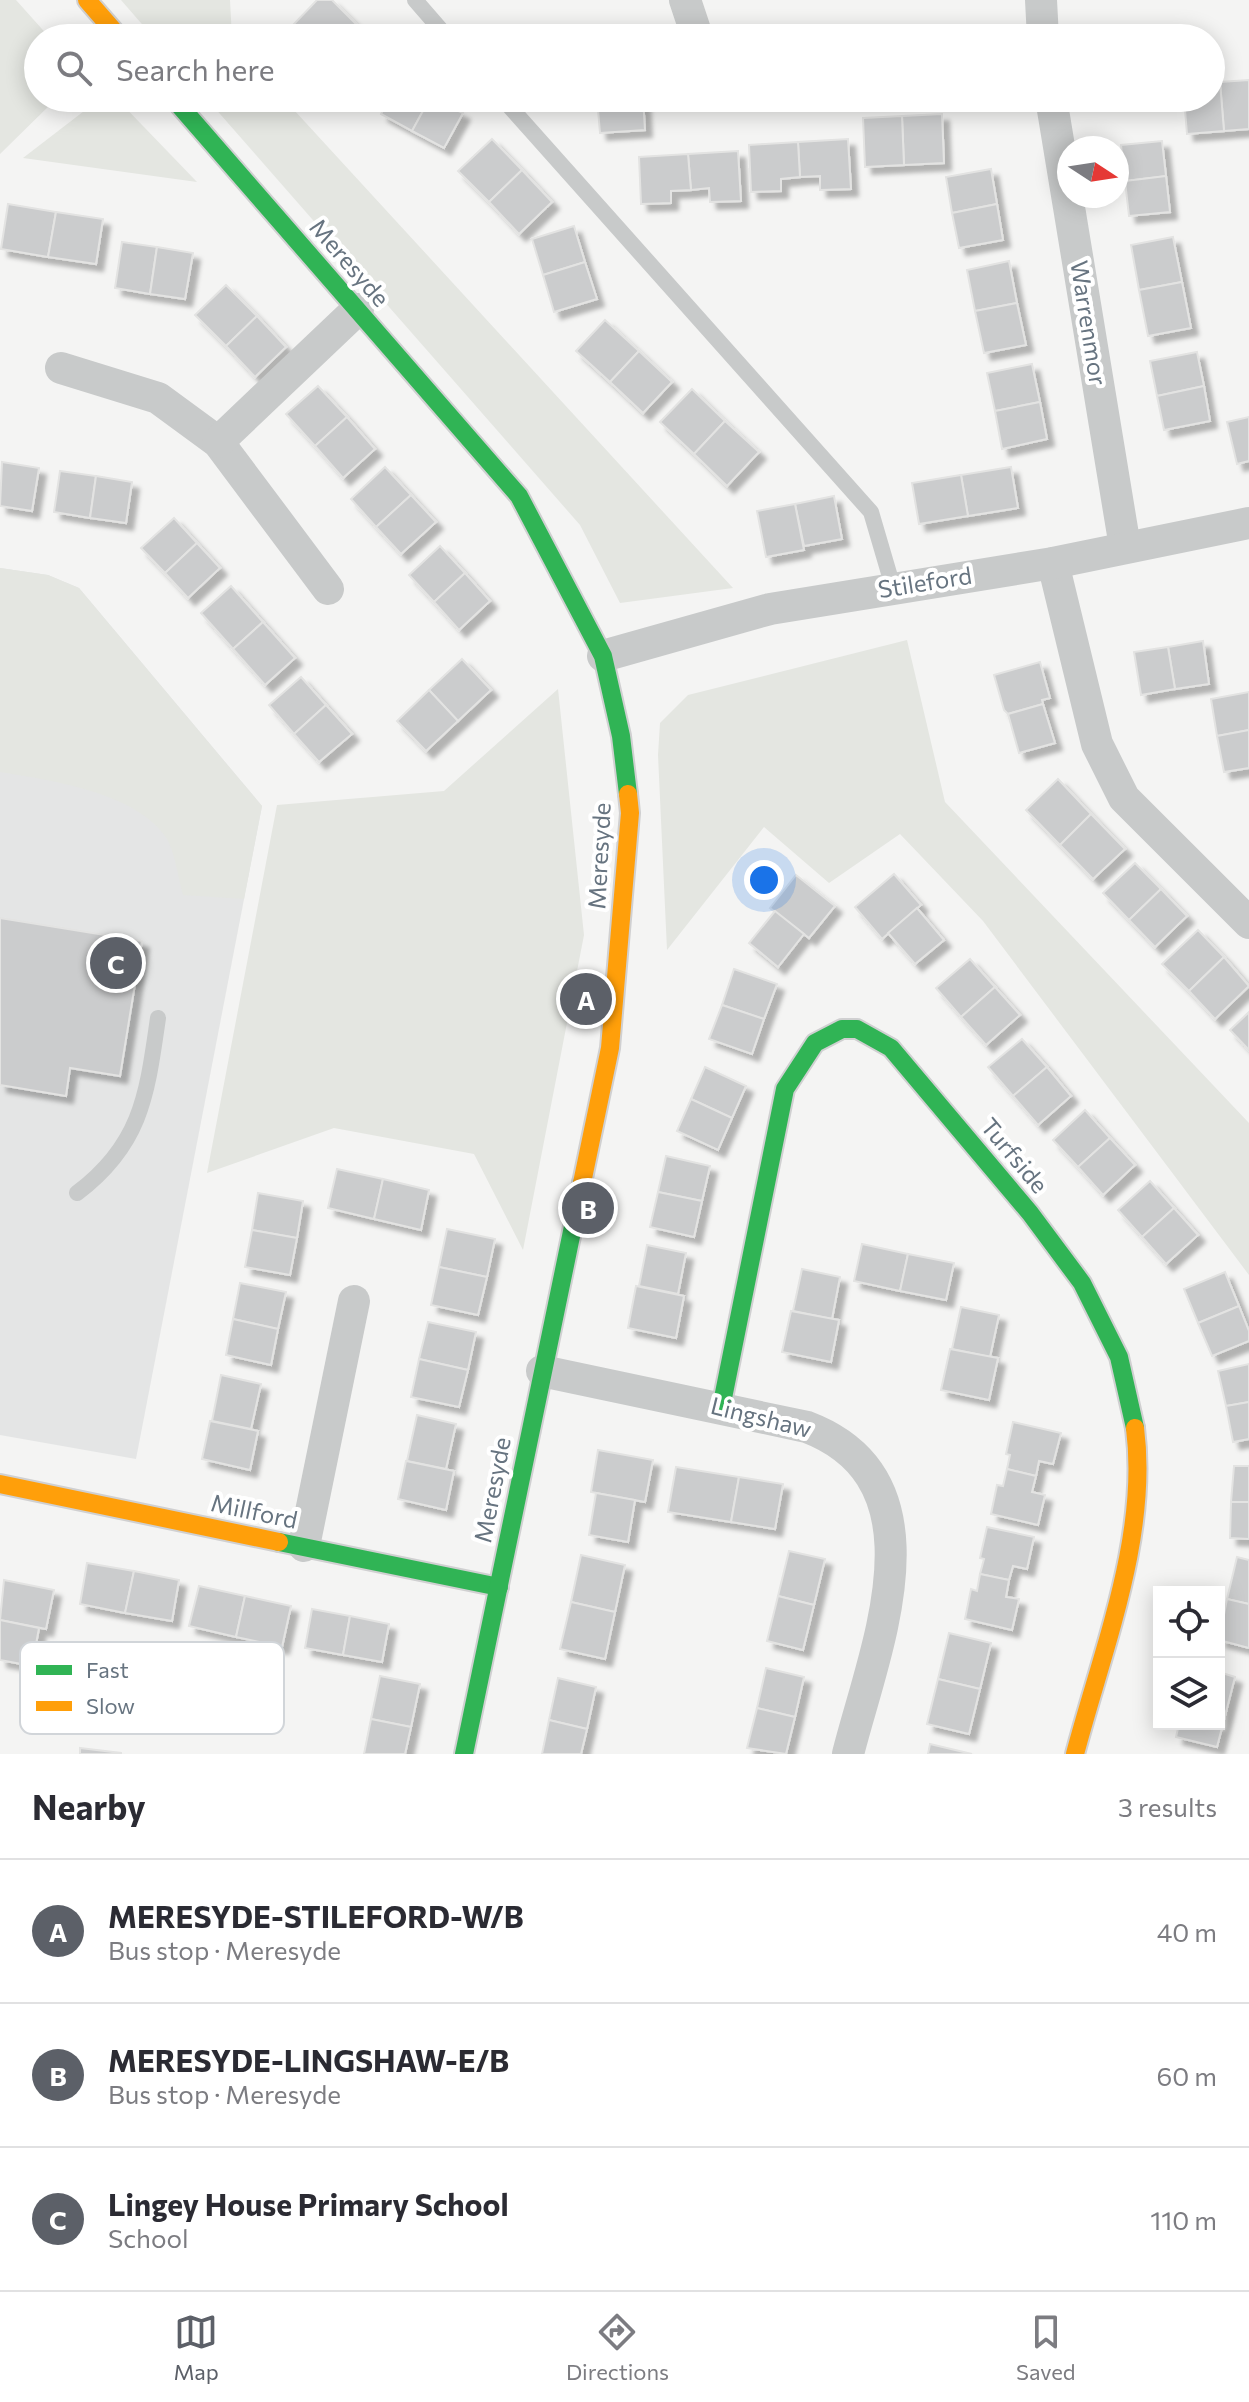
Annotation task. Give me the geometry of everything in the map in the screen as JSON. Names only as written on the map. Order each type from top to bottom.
[{"type":"street","points":[[87,0],[108,24]]},
{"type":"street","points":[[685,0],[693,24]]},
{"type":"street","points":[[1041,0],[1042,24]]},
{"type":"street","name":"Meresyde","points":[[185,112],[519,496],[603,656],[621,736],[630,813],[610,1048],[464,1754]]},
{"type":"street","name":"Warrenmor","points":[[1053,112],[1125,547]]},
{"type":"street","points":[[218,442],[358,309]]},
{"type":"street","points":[[61,368],[158,398],[218,442],[328,589]]},
{"type":"street","name":"Stileford","points":[[603,656],[770,609],[1053,563],[1249,523]]},
{"type":"street","points":[[1053,563],[1097,744],[1124,798],[1236,893],[1249,923]]},
{"type":"street","name":"Turfside","points":[[721,1408],[785,1089],[795,1064],[808,1047],[843,1027],[862,1029],[878,1036],[891,1048],[1064,1253],[1108,1327],[1122,1363],[1137,1443],[1136,1488],[1127,1551],[1075,1754]]},
{"type":"street","points":[[304,1546],[354,1301]]},
{"type":"street","name":"Lingshaw","points":[[542,1371],[721,1408],[827,1435],[855,1457],[869,1475],[889,1517],[893,1542],[888,1595],[848,1754]]},
{"type":"street","name":"Millford","points":[[0,1484],[499,1587]]},
{"type":"lane","points":[[415,0],[436,24]]},
{"type":"lane","points":[[514,112],[871,512],[893,587]]},
{"type":"lane","points":[[77,1193],[107,1171],[133,1132],[150,1073],[158,1018]]},
{"type":"shaded area","points":[[0,0],[16,0],[37,24],[24,24],[24,112],[43,112],[0,154]]},
{"type":"shaded area","points":[[121,0],[230,0],[231,24],[142,24]]},
{"type":"shaded area","points":[[83,112],[130,112],[197,182],[23,158]]},
{"type":"shaded area","points":[[218,112],[296,112],[733,588],[620,603],[580,525]]},
{"type":"shaded area","points":[[0,568],[48,575],[79,588],[262,806],[136,1459],[0,1435]]},
{"type":"shaded area","points":[[0,568],[48,575],[79,588],[262,806],[244,899],[183,895],[174,856],[165,836],[151,821],[133,809],[89,790],[0,772]]},
{"type":"shaded area","points":[[907,640],[945,802],[1249,1123],[1249,1275],[983,921],[900,834],[829,883],[764,827],[667,950],[658,755],[660,723],[688,695]]},
{"type":"shaded area","points":[[558,689],[584,935],[523,1250],[474,1154],[334,1128],[207,1173],[277,805],[444,791]]},
{"type":"building","points":[[317,0],[332,0],[356,24],[294,24]]},
{"type":"building","points":[[1249,80],[1249,129],[1224,131],[1225,82]]},
{"type":"building","points":[[382,112],[422,112],[412,131]]},
{"type":"building","points":[[422,112],[463,113],[444,148],[412,131]]},
{"type":"building","points":[[598,112],[644,112],[645,130],[600,133]]},
{"type":"building","points":[[1185,112],[1222,112],[1224,131],[1187,134]]},
{"type":"building","points":[[942,114],[944,163],[904,165],[902,116]]},
{"type":"building","points":[[902,116],[904,165],[865,167],[863,118]]},
{"type":"building","points":[[492,139],[522,170],[489,202],[458,171]]},
{"type":"building","points":[[848,139],[851,189],[820,190],[820,176],[800,177],[798,142]]},
{"type":"building","points":[[1162,141],[1166,176],[1129,181],[1129,144]]},
{"type":"building","points":[[798,142],[800,177],[781,179],[781,191],[751,192],[749,145]]},
{"type":"building","points":[[738,151],[741,201],[710,202],[709,188],[691,190],[688,154]]},
{"type":"building","points":[[688,154],[691,190],[671,191],[671,203],[641,204],[639,157]]},
{"type":"building","points":[[991,169],[997,204],[952,213],[946,177]]},
{"type":"building","points":[[522,170],[552,202],[519,234],[489,202]]},
{"type":"building","points":[[1166,176],[1170,212],[1129,216],[1129,181]]},
{"type":"building","points":[[8,204],[56,212],[48,257],[1,249]]},
{"type":"building","points":[[997,204],[1003,240],[959,248],[952,213]]},
{"type":"building","points":[[56,212],[103,219],[96,264],[48,257]]},
{"type":"building","points":[[574,226],[585,262],[543,275],[532,239]]},
{"type":"building","points":[[1173,237],[1182,282],[1139,290],[1131,245]]},
{"type":"building","points":[[122,242],[157,247],[150,294],[115,288]]},
{"type":"building","points":[[157,247],[193,253],[185,299],[150,294]]},
{"type":"building","points":[[1009,261],[1017,303],[975,311],[967,270]]},
{"type":"building","points":[[585,262],[597,299],[554,312],[543,275]]},
{"type":"building","points":[[1182,282],[1191,328],[1148,336],[1139,290]]},
{"type":"building","points":[[226,285],[257,316],[226,346],[195,315]]},
{"type":"building","points":[[1017,303],[1026,345],[984,353],[975,311]]},
{"type":"building","points":[[257,316],[286,347],[255,377],[226,346]]},
{"type":"building","points":[[605,320],[639,351],[610,382],[576,351]]},
{"type":"building","points":[[639,351],[672,382],[643,413],[610,382]]},
{"type":"building","points":[[1197,352],[1204,386],[1157,396],[1150,361]]},
{"type":"building","points":[[1032,364],[1040,402],[995,411],[987,373]]},
{"type":"building","points":[[318,386],[347,417],[315,446],[286,414]]},
{"type":"building","points":[[1204,386],[1210,421],[1164,430],[1157,396]]},
{"type":"building","points":[[692,389],[725,421],[694,454],[660,422]]},
{"type":"building","points":[[1040,402],[1047,439],[1002,449],[995,411]]},
{"type":"building","points":[[347,417],[375,449],[343,478],[315,446]]},
{"type":"building","points":[[1249,417],[1249,461],[1237,464],[1227,422]]},
{"type":"building","points":[[725,421],[759,452],[727,486],[694,454]]},
{"type":"building","points":[[2,462],[39,468],[32,511],[0,506]]},
{"type":"building","points":[[385,467],[411,495],[376,527],[351,499]]},
{"type":"building","points":[[1011,467],[1018,508],[968,516],[961,475]]},
{"type":"building","points":[[60,471],[96,476],[90,518],[54,512]]},
{"type":"building","points":[[961,475],[968,516],[919,524],[912,483]]},
{"type":"building","points":[[96,476],[132,482],[126,523],[90,518]]},
{"type":"building","points":[[411,495],[436,522],[401,554],[376,527]]},
{"type":"building","points":[[834,496],[842,539],[804,546],[795,504]]},
{"type":"building","points":[[795,504],[804,550],[766,557],[757,511]]},
{"type":"building","points":[[174,518],[197,543],[165,573],[141,548]]},
{"type":"building","points":[[197,543],[220,568],[188,598],[165,573]]},
{"type":"building","points":[[440,546],[465,573],[434,602],[409,575]]},
{"type":"building","points":[[465,573],[490,601],[459,630],[434,602]]},
{"type":"building","points":[[231,586],[263,622],[233,649],[201,613]]},
{"type":"building","points":[[263,622],[295,658],[265,685],[233,649]]},
{"type":"building","points":[[1203,641],[1209,684],[1175,689],[1168,647]]},
{"type":"building","points":[[1168,647],[1175,689],[1141,695],[1134,652]]},
{"type":"building","points":[[462,659],[491,690],[458,721],[429,690]]},
{"type":"building","points":[[1040,662],[1050,698],[1042,700],[1043,704],[1008,714],[1004,710],[994,675]]},
{"type":"building","points":[[301,677],[326,705],[294,734],[269,705]]},
{"type":"building","points":[[429,690],[458,721],[426,751],[397,721]]},
{"type":"building","points":[[1249,692],[1249,730],[1217,736],[1211,699]]},
{"type":"building","points":[[1043,704],[1055,743],[1019,753],[1008,714]]},
{"type":"building","points":[[326,705],[352,734],[319,762],[294,734]]},
{"type":"building","points":[[1249,730],[1249,768],[1224,772],[1217,736]]},
{"type":"building","points":[[1058,779],[1091,814],[1060,845],[1026,810]]},
{"type":"building","points":[[1091,814],[1125,849],[1093,879],[1060,845]]},
{"type":"building","points":[[1135,863],[1161,889],[1129,920],[1103,893]]},
{"type":"building","points":[[894,874],[921,905],[882,939],[855,907]]},
{"type":"building","points":[[796,875],[835,906],[809,938],[770,908]]},
{"type":"building","points":[[1161,889],[1187,916],[1155,947],[1129,920]]},
{"type":"building","points":[[917,908],[944,940],[915,964],[888,933]]},
{"type":"building","points":[[775,911],[804,934],[778,967],[749,943]]},
{"type":"building","points":[[0,918],[142,941],[120,1076],[70,1068],[66,1096],[0,1085]]},
{"type":"building","points":[[1198,930],[1224,957],[1189,991],[1162,964]]},
{"type":"building","points":[[1224,957],[1249,986],[1215,1019],[1189,991]]},
{"type":"building","points":[[970,959],[995,987],[961,1017],[936,988]]},
{"type":"building","points":[[734,969],[777,984],[764,1019],[722,1005]]},
{"type":"building","points":[[995,987],[1020,1015],[986,1045],[961,1017]]},
{"type":"building","points":[[722,1005],[764,1019],[752,1054],[709,1039]]},
{"type":"building","points":[[1249,1012],[1249,1050],[1230,1030]]},
{"type":"building","points":[[1022,1039],[1047,1067],[1013,1096],[988,1067]]},
{"type":"building","points":[[705,1067],[746,1086],[732,1118],[691,1099]]},
{"type":"building","points":[[1047,1067],[1071,1096],[1038,1125],[1013,1096]]},
{"type":"building","points":[[691,1099],[732,1118],[718,1150],[677,1131]]},
{"type":"building","points":[[1085,1110],[1110,1138],[1078,1167],[1053,1140]]},
{"type":"building","points":[[1110,1138],[1135,1165],[1103,1195],[1078,1167]]},
{"type":"building","points":[[666,1156],[710,1166],[702,1201],[658,1192]]},
{"type":"building","points":[[337,1169],[383,1179],[374,1219],[328,1208]]},
{"type":"building","points":[[383,1179],[429,1190],[421,1230],[374,1219]]},
{"type":"building","points":[[1150,1181],[1174,1208],[1142,1237],[1118,1210]]},
{"type":"building","points":[[658,1192],[702,1201],[694,1237],[650,1227]]},
{"type":"building","points":[[258,1193],[303,1201],[297,1238],[252,1230]]},
{"type":"building","points":[[1174,1208],[1198,1235],[1166,1264],[1142,1237]]},
{"type":"building","points":[[447,1229],[495,1239],[487,1277],[439,1267]]},
{"type":"building","points":[[252,1230],[297,1238],[290,1275],[245,1267]]},
{"type":"building","points":[[862,1244],[908,1254],[900,1291],[854,1281]]},
{"type":"building","points":[[647,1245],[686,1253],[678,1294],[639,1286]]},
{"type":"building","points":[[908,1254],[954,1263],[946,1300],[900,1291]]},
{"type":"building","points":[[439,1267],[487,1277],[478,1315],[431,1305]]},
{"type":"building","points":[[802,1269],[840,1277],[832,1319],[793,1311]]},
{"type":"building","points":[[1225,1272],[1239,1306],[1198,1323],[1184,1289]]},
{"type":"building","points":[[240,1283],[286,1292],[278,1329],[233,1319]]},
{"type":"building","points":[[636,1286],[684,1296],[676,1338],[628,1328]]},
{"type":"building","points":[[1239,1306],[1249,1331],[1249,1341],[1212,1356],[1198,1323]]},
{"type":"building","points":[[961,1307],[999,1315],[990,1357],[952,1349]]},
{"type":"building","points":[[791,1311],[839,1320],[831,1362],[782,1352]]},
{"type":"building","points":[[233,1319],[278,1329],[271,1365],[226,1355]]},
{"type":"building","points":[[428,1322],[476,1332],[468,1370],[419,1359]]},
{"type":"building","points":[[950,1349],[998,1358],[989,1400],[941,1390]]},
{"type":"building","points":[[419,1359],[468,1370],[459,1407],[411,1397]]},
{"type":"building","points":[[1249,1364],[1249,1402],[1226,1406],[1218,1371]]},
{"type":"building","points":[[221,1375],[261,1384],[251,1429],[212,1421]]},
{"type":"building","points":[[1249,1402],[1249,1439],[1233,1442],[1226,1406]]},
{"type":"building","points":[[417,1415],[456,1424],[446,1469],[407,1461]]},
{"type":"building","points":[[210,1421],[258,1431],[250,1470],[202,1459]]},
{"type":"building","points":[[1013,1422],[1061,1433],[1053,1464],[1039,1461],[1036,1476],[1007,1469],[1010,1455],[1006,1454]]},
{"type":"building","points":[[598,1450],[653,1460],[645,1502],[591,1492]]},
{"type":"building","points":[[406,1461],[454,1471],[446,1510],[398,1499]]},
{"type":"building","points":[[1234,1466],[1249,1466],[1249,1502],[1231,1502]]},
{"type":"building","points":[[676,1467],[739,1477],[731,1522],[668,1512]]},
{"type":"building","points":[[1007,1469],[1036,1476],[1032,1492],[1045,1495],[1038,1525],[991,1514],[997,1485],[1003,1486]]},
{"type":"building","points":[[739,1477],[783,1484],[775,1529],[731,1522]]},
{"type":"building","points":[[596,1493],[635,1500],[628,1542],[589,1535]]},
{"type":"building","points":[[1231,1502],[1249,1502],[1249,1539],[1230,1538]]},
{"type":"building","points":[[987,1527],[1034,1537],[1027,1569],[1013,1566],[1009,1580],[980,1574]]},
{"type":"building","points":[[789,1551],[825,1559],[814,1605],[778,1596]]},
{"type":"building","points":[[581,1555],[625,1565],[615,1612],[571,1602]]},
{"type":"building","points":[[1237,1557],[1249,1560],[1249,1604],[1227,1599]]},
{"type":"building","points":[[87,1563],[134,1571],[125,1613],[80,1604]]},
{"type":"building","points":[[134,1571],[179,1580],[172,1621],[125,1613]]},
{"type":"building","points":[[980,1574],[1009,1580],[1006,1597],[1019,1599],[1012,1630],[965,1619],[971,1589],[977,1591]]},
{"type":"building","points":[[4,1580],[54,1590],[46,1629],[0,1620]]},
{"type":"building","points":[[199,1586],[245,1596],[236,1637],[189,1626]]},
{"type":"building","points":[[245,1596],[291,1606],[283,1642],[259,1642],[236,1637]]},
{"type":"building","points":[[778,1596],[814,1605],[803,1650],[767,1641]]},
{"type":"building","points":[[1227,1599],[1249,1604],[1249,1648],[1225,1642]]},
{"type":"building","points":[[571,1602],[615,1612],[605,1659],[560,1649]]},
{"type":"building","points":[[312,1609],[350,1616],[343,1655],[305,1648]]},
{"type":"building","points":[[350,1616],[389,1624],[382,1662],[343,1655]]},
{"type":"building","points":[[0,1620],[39,1628],[36,1642],[20,1642],[20,1664],[0,1660]]},
{"type":"building","points":[[949,1633],[991,1643],[980,1689],[938,1679]]},
{"type":"building","points":[[766,1668],[804,1677],[795,1717],[757,1708]]},
{"type":"building","points":[[1225,1674],[1235,1677],[1225,1712]]},
{"type":"building","points":[[380,1676],[420,1684],[411,1727],[371,1719]]},
{"type":"building","points":[[558,1678],[596,1687],[587,1729],[549,1720]]},
{"type":"building","points":[[938,1679],[980,1689],[969,1734],[927,1724]]},
{"type":"building","points":[[757,1708],[795,1717],[786,1754],[747,1748]]},
{"type":"building","points":[[371,1719],[411,1727],[405,1754],[364,1754]]},
{"type":"building","points":[[549,1720],[587,1729],[581,1754],[542,1754]]},
{"type":"building","points":[[1178,1730],[1221,1730],[1217,1747],[1176,1737]]},
{"type":"building","points":[[930,1744],[972,1754],[928,1754]]},
{"type":"building","points":[[80,1748],[121,1753],[121,1754],[80,1754]]},
{"type":"traffic: fast","points":[[185,112],[519,496],[603,656],[621,736],[628,794]]},
{"type":"traffic: fast","points":[[721,1408],[785,1089],[815,1043],[842,1029],[857,1029],[891,1048],[1030,1213],[1082,1283],[1119,1357],[1135,1428]]},
{"type":"traffic: fast","points":[[464,1754],[582,1183]]},
{"type":"traffic: fast","points":[[279,1542],[499,1587]]},
{"type":"traffic: slow","points":[[87,0],[108,24]]},
{"type":"traffic: slow","points":[[582,1183],[610,1048],[630,813],[628,794]]},
{"type":"traffic: slow","points":[[1075,1754],[1110,1634],[1129,1551],[1138,1469],[1135,1428]]},
{"type":"traffic: slow","points":[[0,1484],[279,1542]]},
{"type":"place","name":"Lingey House Primary School","points":[[116,963]]},
{"type":"place","name":"MERESYDE-STILEFORD-W/B","points":[[586,999]]},
{"type":"place","name":"MERESYDE-LINGSHAW-E/B","points":[[588,1208]]}]
